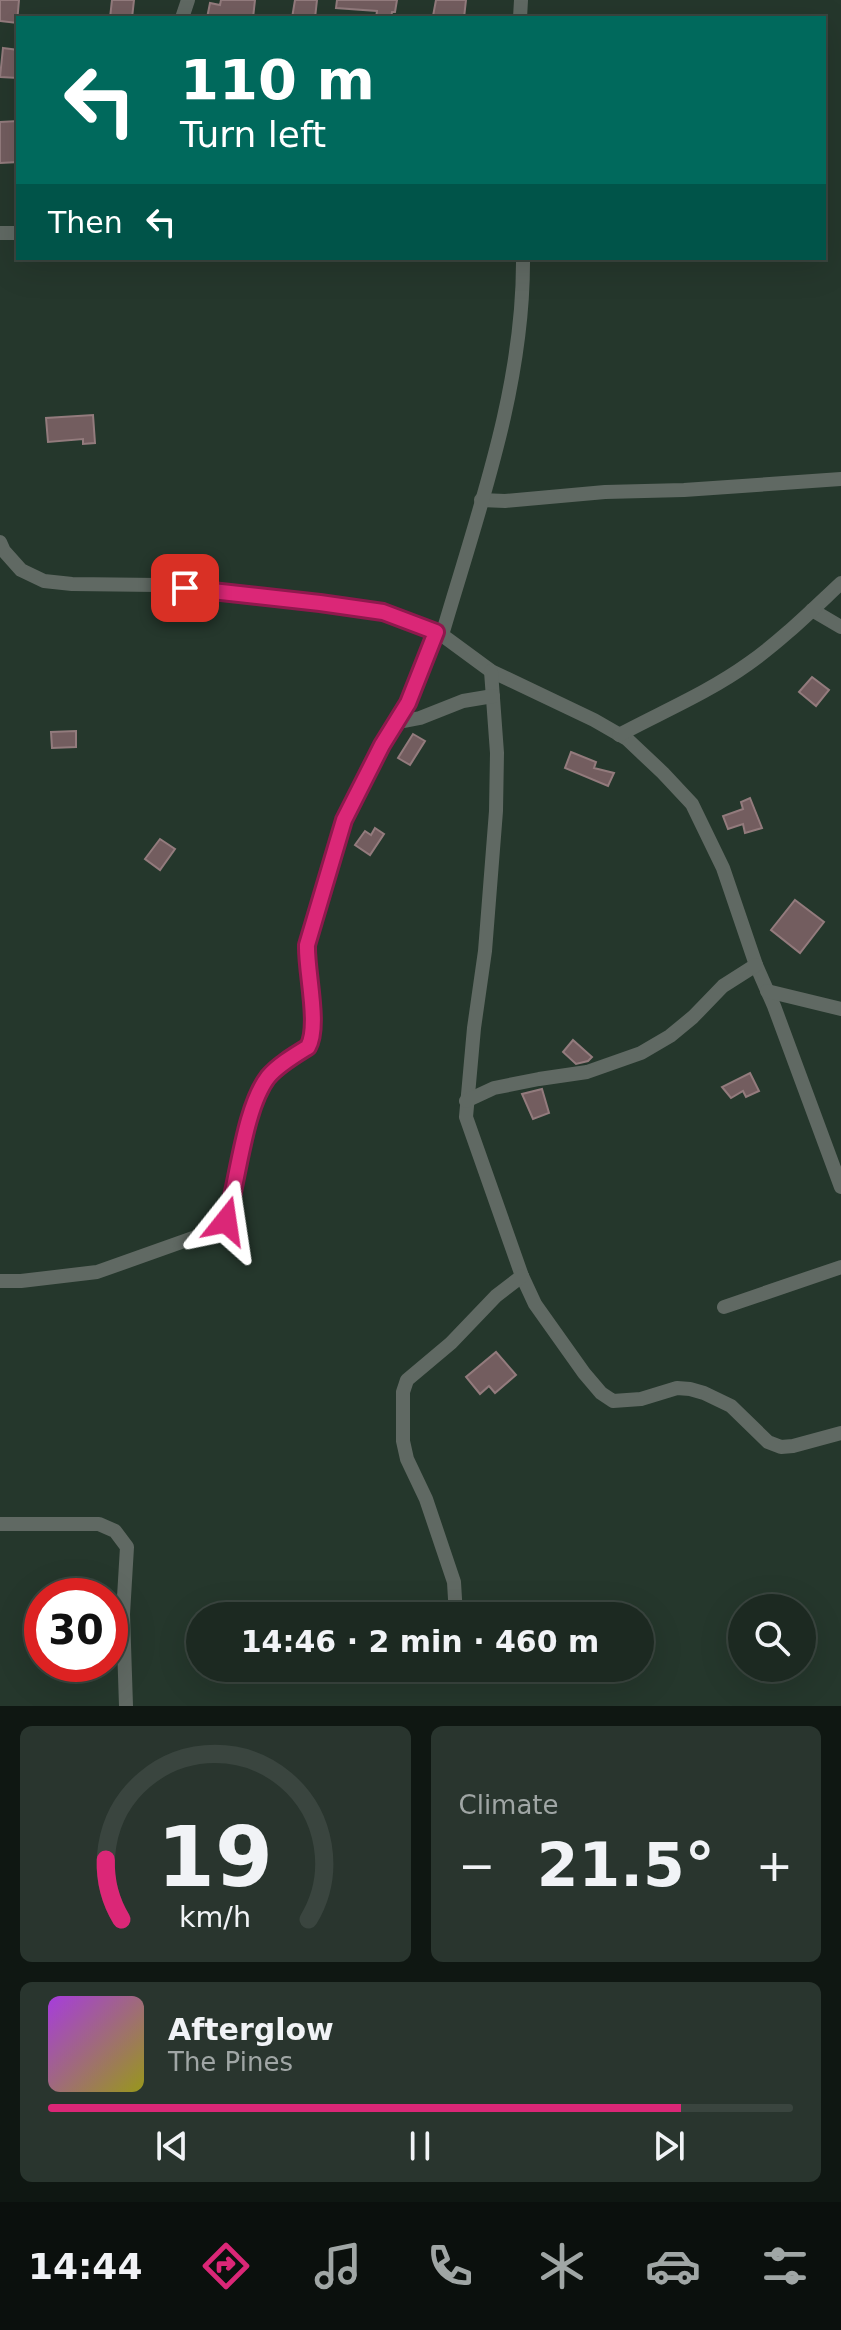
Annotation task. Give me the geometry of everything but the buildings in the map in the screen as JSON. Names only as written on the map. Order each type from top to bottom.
[{"type":"street","points":[[0,1281],[97,1272],[218,1229],[226,1221],[260,1090],[270,1075],[308,1047],[311,1041],[307,945],[344,820],[394,723],[408,703],[439,634],[481,500],[512,383],[521,319],[523,260]]},
{"type":"street","points":[[481,500],[841,479]]},
{"type":"street","points":[[0,542],[21,570],[44,581],[158,585],[383,612],[439,634],[491,671],[627,739],[692,804],[723,868],[756,965],[841,1187]]},
{"type":"street","points":[[619,735],[729,676],[787,634],[841,583]]},
{"type":"street","points":[[812,610],[841,627]]},
{"type":"street","points":[[491,671],[497,753],[496,811],[485,951],[466,1117],[522,1276],[535,1304],[584,1373],[601,1393],[613,1401],[641,1399],[677,1388],[690,1389],[731,1406],[768,1442],[781,1447],[841,1433]]},
{"type":"street","points":[[394,723],[420,718],[463,701],[493,696]]},
{"type":"street","points":[[466,1101],[494,1088],[587,1072],[641,1053],[670,1036],[723,986],[756,965]]},
{"type":"street","points":[[767,991],[841,1009]]},
{"type":"street","points":[[724,1307],[841,1267]]},
{"type":"street","points":[[455,1602],[454,1582],[426,1499],[407,1459],[403,1441],[403,1392],[407,1380],[451,1343],[496,1296],[522,1276]]},
{"type":"street","points":[[0,1524],[99,1524],[115,1531],[124,1541],[127,1547],[123,1614],[126,1706]]},
{"type":"route","points":[[185,588],[383,612],[436,632],[408,703],[394,723],[344,820],[307,945],[311,1041],[308,1047],[270,1075],[260,1090],[226,1221]]}]
